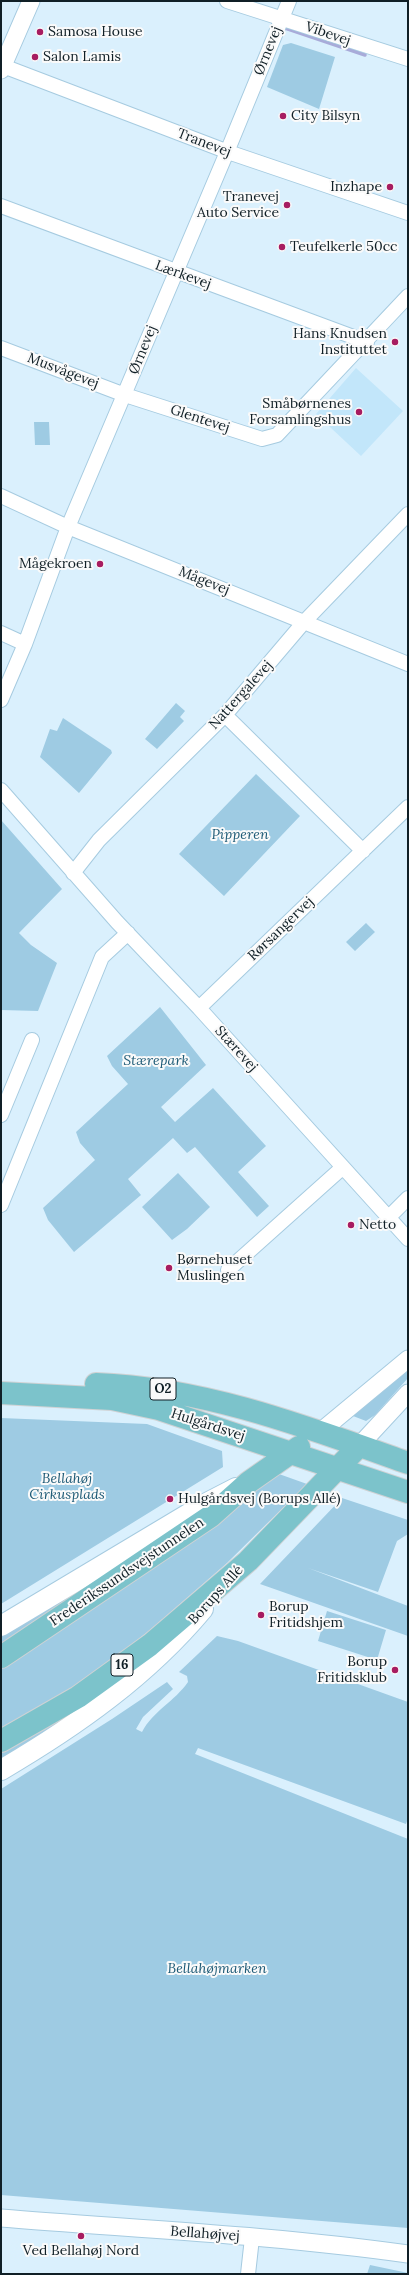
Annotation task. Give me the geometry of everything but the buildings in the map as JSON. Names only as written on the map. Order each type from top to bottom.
[{"type":"main road","name":"Hulgårdsvej","points":[[1,1380],[111,1384],[180,1392],[229,1403],[314,1436],[408,1492]]},
{"type":"main road","name":"Hulgårdsvej","points":[[1,1393],[112,1399],[138,1404],[192,1419],[290,1453],[408,1463]]},
{"type":"main road","points":[[138,1404],[175,1403],[214,1411],[314,1436]]},
{"type":"main road","points":[[1,1626],[205,1504],[249,1482],[314,1436]]},
{"type":"main road","points":[[348,1457],[408,1477]]},
{"type":"main road","name":"Borups Allé","points":[[1,1770],[47,1743],[86,1716],[144,1671],[196,1618],[233,1574],[248,1561],[348,1457]]},
{"type":"main road","name":"Frederikssundsvejstunnelen","points":[[1,1657],[211,1516],[249,1482]]},
{"type":"main road","name":"16","points":[[1,1741],[78,1696],[132,1658],[233,1574]]},
{"type":"street","points":[[2,68],[30,1]]},
{"type":"street","name":"Vibevej","points":[[226,1],[408,59]]},
{"type":"street","name":"Ørnevej","points":[[1,700],[25,644],[68,527],[125,395],[289,1]]},
{"type":"street","name":"Tranevej","points":[[2,68],[227,152],[408,213]]},
{"type":"street","name":"Lærkevej","points":[[1,206],[366,342]]},
{"type":"street","name":"Glentevej","points":[[125,395],[262,439],[277,435],[408,296]]},
{"type":"street","name":"Musvågevej","points":[[1,348],[125,395]]},
{"type":"street","name":"Mågevej","points":[[1,496],[68,527],[408,664]]},
{"type":"street","name":"Nattergalevej","points":[[73,873],[106,834],[225,715],[304,622],[408,514]]},
{"type":"street","points":[[1,633],[25,644]]},
{"type":"street","points":[[225,715],[363,851]]},
{"type":"street","name":"Stærevej","points":[[1,790],[73,873],[199,1008],[342,1168],[408,1239]]},
{"type":"street","name":"Rørsangervej","points":[[199,1008],[408,807]]},
{"type":"street","points":[[1,1205],[102,957],[128,933]]},
{"type":"street","points":[[1,1115],[32,1040]]},
{"type":"street","points":[[228,1270],[342,1168]]},
{"type":"street","points":[[388,1218],[408,1198]]},
{"type":"street","points":[[314,1436],[408,1359]]},
{"type":"street","name":"Borups Allé","points":[[348,1457],[408,1393]]},
{"type":"street","name":"Bellahøjvej","points":[[1,2218],[366,2248],[408,2254]]},
{"type":"street","points":[[248,2274],[252,2238]]},
{"type":"shaded area","name":"Småbørnenes Forsamlingshus","points":[[356,368],[403,411],[361,456],[316,414]]},
{"type":"green space","points":[[291,43],[335,57],[319,109],[267,87],[283,45]]},
{"type":"green space","points":[[34,422],[49,422],[50,445],[35,445]]},
{"type":"green space","points":[[176,703],[185,711],[180,717],[184,721],[157,749],[145,739]]},
{"type":"green space","points":[[63,718],[111,750],[112,753],[79,793],[40,757],[50,729],[57,731]]},
{"type":"green space","name":"Pipperen","points":[[256,774],[300,816],[224,896],[179,854]]},
{"type":"green space","points":[[1,820],[62,889],[19,933],[31,945],[57,963],[38,1011],[1,1010]]},
{"type":"green space","points":[[366,923],[375,932],[355,951],[346,942]]},
{"type":"green space","name":"Stærepark","points":[[160,1007],[206,1065],[161,1107],[175,1122],[213,1088],[266,1146],[238,1172],[269,1206],[257,1217],[195,1147],[187,1153],[173,1138],[128,1179],[141,1195],[74,1252],[48,1220],[43,1208],[95,1160],[80,1143],[76,1132],[128,1084],[112,1066],[107,1056]]},
{"type":"green space","points":[[178,1173],[210,1207],[187,1229],[172,1240],[142,1207]]},
{"type":"green space","points":[[408,1369],[408,1378],[375,1415],[366,1421],[353,1416]]},
{"type":"green space","name":"Bellahøj Cirkusplads","points":[[1,1418],[147,1424],[222,1451],[223,1467],[1,1604]]},
{"type":"green space","points":[[279,1474],[307,1484],[227,1563],[150,1630],[101,1668],[87,1705],[1,1761],[1,1634],[141,1548],[228,1511]]},
{"type":"green space","points":[[342,1498],[408,1520],[408,1534],[397,1541],[378,1592],[308,1568],[408,1606],[408,1636],[260,1584]]},
{"type":"green space","points":[[327,1611],[386,1630],[377,1660],[318,1641]]},
{"type":"green space","name":"Bellahøjmarken","points":[[217,1636],[238,1641],[408,1702],[408,1818],[406,1824],[198,1748],[195,1754],[408,1839],[408,2228],[1,2195],[1,1789],[112,1719],[167,1682],[173,1689],[143,1717],[136,1729],[142,1732],[152,1718],[183,1689],[188,1682],[187,1676],[179,1672]]},
{"type":"green space","points":[[370,2265],[408,2273],[408,2274],[367,2274]]},
{"type":"waterway","points":[[285,28],[365,55]]},
{"type":"place","name":"Samosa House","points":[[40,32]]},
{"type":"place","name":"Salon Lamis","points":[[35,57]]},
{"type":"place","name":"City Bilsyn","points":[[283,116]]},
{"type":"place","name":"Inzhape","points":[[390,187]]},
{"type":"place","name":"Tranevej Auto Service","points":[[287,205]]},
{"type":"place","name":"Teufelkerle 50cc","points":[[282,247]]},
{"type":"place","name":"Hans Knudsen Instituttet","points":[[395,342]]},
{"type":"place","name":"Småbørnenes Forsamlingshus","points":[[359,412]]},
{"type":"place","name":"Mågekroen","points":[[100,564]]},
{"type":"place","name":"Netto","points":[[351,1225]]},
{"type":"place","name":"Børnehuset Muslingen","points":[[169,1268]]},
{"type":"place","name":"Hulgårdsvej (Borups Allé)","points":[[170,1499]]},
{"type":"place","name":"Borup Fritidshjem","points":[[261,1615]]},
{"type":"place","name":"Borup Fritidsklub","points":[[395,1670]]},
{"type":"place","name":"Ved Bellahøj Nord","points":[[81,2236]]}]
